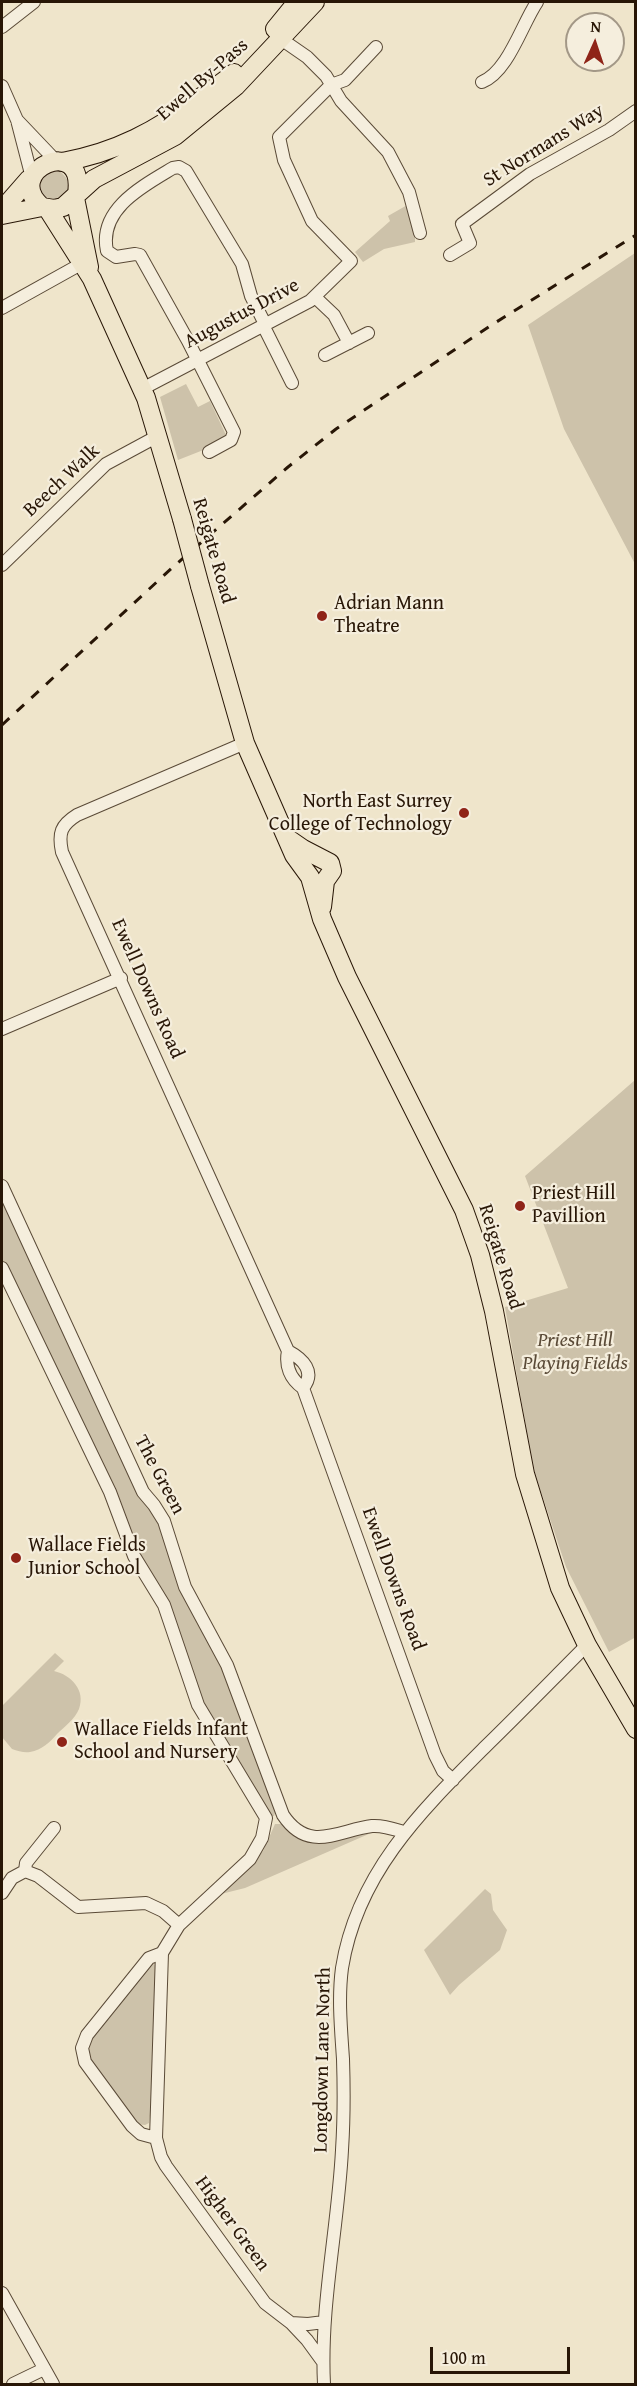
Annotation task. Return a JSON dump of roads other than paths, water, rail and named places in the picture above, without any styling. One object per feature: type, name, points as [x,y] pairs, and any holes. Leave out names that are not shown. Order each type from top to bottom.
[{"type":"highway","name":"Ewell By-Pass","points":[[2,210],[38,165],[48,161],[91,156],[135,140],[177,116],[230,76],[269,36],[297,2]]},
{"type":"highway","name":"Ewell By-Pass","points":[[2,215],[63,207],[107,171],[176,136],[236,86],[315,2]]},
{"type":"highway","points":[[59,161],[72,170],[76,177],[76,196]]},
{"type":"highway","points":[[30,176],[29,191],[44,208]]},
{"type":"highway","name":"Reigate Road","points":[[76,196],[86,272]]},
{"type":"highway","name":"Reigate Road","points":[[44,208],[86,272],[142,389],[182,519],[245,743],[294,855],[314,877]]},
{"type":"highway","name":"Reigate Road","points":[[285,836],[319,857],[311,861],[321,912],[356,997],[464,1210],[480,1255],[494,1311],[525,1474],[560,1588],[587,1645],[636,1729]]},
{"type":"street","points":[[2,27],[34,2]]},
{"type":"street","points":[[482,82],[492,78],[521,35],[537,2]]},
{"type":"street","points":[[281,39],[307,57],[326,76],[341,101],[391,157],[409,192],[420,233]]},
{"type":"street","points":[[331,85],[345,80],[376,47]]},
{"type":"street","name":"Augustus Drive","points":[[142,389],[315,297],[351,261],[312,221],[279,143],[279,137],[331,85]]},
{"type":"street","points":[[2,86],[17,120],[30,176]]},
{"type":"street","name":"St Normans Way","points":[[450,255],[470,243],[462,224],[530,174],[609,130],[636,111]]},
{"type":"street","points":[[17,120],[59,161]]},
{"type":"street","points":[[209,452],[231,440],[234,432],[140,255],[130,254],[116,257],[107,251],[105,245],[107,229],[122,204],[137,190],[173,168],[179,167],[186,171],[242,264],[251,296],[292,383]]},
{"type":"street","points":[[2,308],[86,272]]},
{"type":"street","points":[[315,297],[334,315],[349,343]]},
{"type":"street","points":[[324,355],[368,333]]},
{"type":"street","name":"Beech Walk","points":[[2,565],[106,464],[156,437]]},
{"type":"street","name":"Ewell Downs Road","points":[[245,743],[77,815],[66,822],[60,830],[62,852],[288,1351],[303,1361],[308,1370],[308,1382],[303,1388]]},
{"type":"street","points":[[2,1029],[121,978]]},
{"type":"street","name":"The Green","points":[[2,1186],[143,1492],[164,1521],[185,1587],[227,1665],[280,1809],[286,1819]]},
{"type":"street","points":[[2,1268],[110,1492],[134,1556],[164,1605],[198,1705],[266,1818],[262,1838],[250,1859],[179,1924],[163,1911],[146,1903],[78,1908],[38,1876],[25,1871]]},
{"type":"street","name":"Ewell Downs Road","points":[[288,1351],[290,1373],[294,1382],[303,1388],[435,1755],[443,1771],[453,1780]]},
{"type":"street","name":"Longdown Lane North","points":[[324,2385],[324,2322],[342,2152],[344,2110],[340,2008],[342,1970],[349,1934],[364,1895],[404,1832],[587,1645]]},
{"type":"street","points":[[266,1818],[286,1819],[304,1833],[327,1837],[372,1826],[404,1832]]},
{"type":"street","points":[[2,1893],[12,1878],[25,1871],[27,1863],[54,1828]]},
{"type":"street","name":"Higher Green","points":[[179,1924],[165,1944],[162,1953],[156,2138],[160,2157],[259,2296],[274,2312],[291,2323],[323,2362]]},
{"type":"street","name":"Higher Green","points":[[156,2138],[141,2134],[132,2127],[85,2062],[82,2048],[87,2035],[149,1958],[162,1953]]},
{"type":"street","points":[[2,2293],[53,2385]]},
{"type":"street","points":[[291,2323],[324,2322]]},
{"type":"street","points":[[13,2385],[44,2369]]},
{"type":"railway","points":[[2,725],[173,567],[288,467],[336,429],[490,326],[636,235]]},
{"type":"place","name":"Adrian Mann Theatre","points":[[322,616]]},
{"type":"place","name":"North East Surrey College of Technology","points":[[464,813]]},
{"type":"place","name":"Priest Hill Pavillion","points":[[520,1206]]},
{"type":"place","name":"Wallace Fields Junior School","points":[[16,1558]]},
{"type":"place","name":"Wallace Fields Infant School and Nursery","points":[[62,1742]]},
{"type":"park label","name":"Priest Hill Playing Fields","points":[[575,1352]]}]
